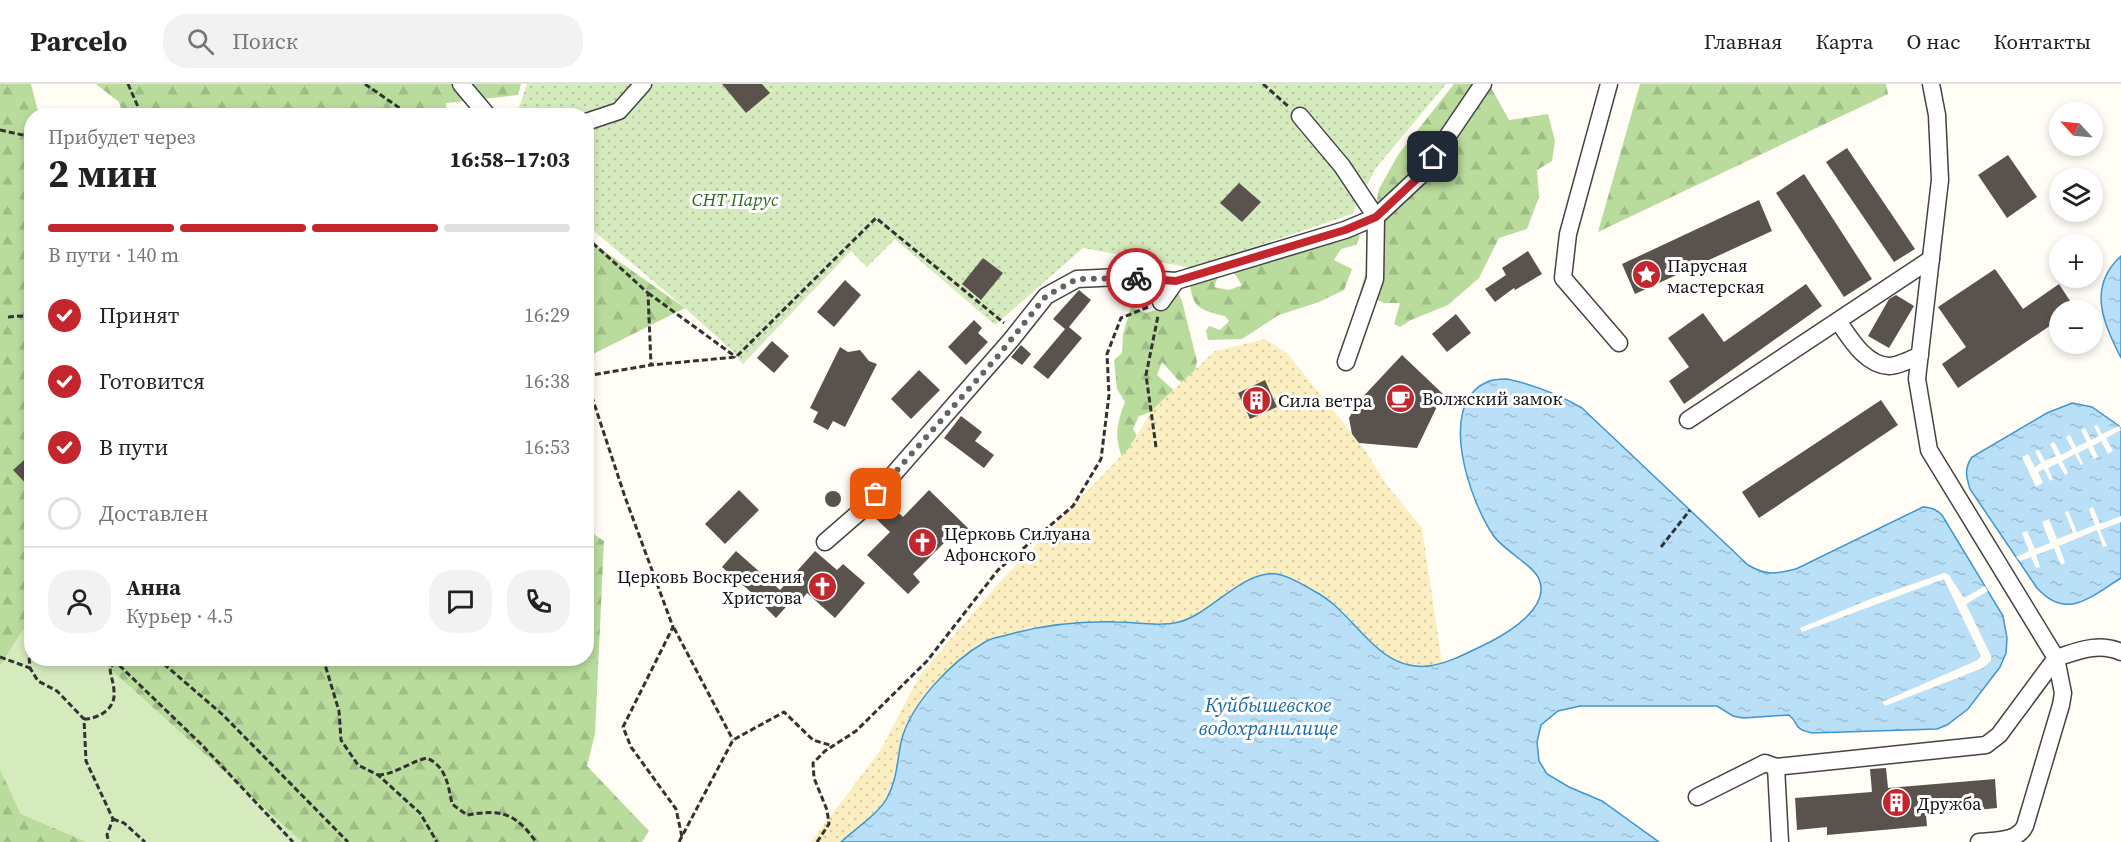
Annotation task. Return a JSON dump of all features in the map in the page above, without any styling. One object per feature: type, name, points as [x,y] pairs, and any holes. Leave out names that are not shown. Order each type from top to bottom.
[{"type":"street","points":[[461,84],[481,108]]},
{"type":"street","points":[[594,119],[619,111],[643,84]]},
{"type":"street","points":[[825,542],[862,509],[1017,333],[1046,296],[1077,279],[1120,277],[1176,281],[1345,230],[1376,217],[1422,174],[1483,84]]},
{"type":"street","points":[[1609,84],[1568,234],[1563,278],[1618,343]]},
{"type":"street","points":[[1931,84],[1937,115],[1940,180],[1917,379],[1929,450],[2056,658],[2063,693],[2022,834],[2015,838],[1979,842]]},
{"type":"street","points":[[1300,116],[1342,166],[1376,217],[1375,279],[1346,362]]},
{"type":"street","points":[[1688,420],[1931,259]]},
{"type":"street","points":[[1161,302],[1176,281]]},
{"type":"street","points":[[1838,321],[1859,350],[1873,360],[1890,366],[1920,355]]},
{"type":"street","points":[[1697,797],[1765,763],[1776,767],[1986,745],[1999,735],[2056,658],[2088,647],[2110,647],[2121,652]]},
{"type":"street","points":[[1776,767],[1780,842]]},
{"type":"path","points":[[128,84],[138,108]]},
{"type":"path","points":[[365,84],[400,108]]},
{"type":"path","points":[[1263,84],[1300,116]]},
{"type":"path","points":[[0,130],[24,135]]},
{"type":"path","points":[[594,376],[651,365],[736,357],[876,218],[1017,333]]},
{"type":"path","points":[[594,244],[648,293],[736,357]]},
{"type":"path","points":[[648,293],[651,365]]},
{"type":"path","points":[[1156,447],[1146,375],[1161,302]]},
{"type":"path","points":[[817,842],[829,824],[827,810],[814,778],[813,763],[825,751],[856,732],[927,661],[998,570],[1073,506],[1101,459],[1109,394],[1107,354],[1121,318],[1161,302]]},
{"type":"path","points":[[8,317],[24,317]]},
{"type":"path","points":[[594,402],[625,497],[673,627],[733,740]]},
{"type":"path","points":[[1661,547],[1690,510]]},
{"type":"path","points":[[673,627],[623,727],[631,747],[676,809],[682,837]]},
{"type":"path","points":[[0,657],[24,666]]},
{"type":"path","points":[[25,666],[30,668],[38,681],[57,691],[84,719],[86,761],[113,819],[124,823],[145,842]]},
{"type":"path","points":[[84,719],[104,715],[115,695],[111,666]]},
{"type":"path","points":[[120,666],[201,744],[293,842]]},
{"type":"path","points":[[166,666],[223,715],[348,842]]},
{"type":"path","points":[[326,666],[339,711],[340,740],[358,765],[378,775],[420,813],[437,842]]},
{"type":"path","points":[[678,842],[733,740],[784,712],[813,740],[833,746]]},
{"type":"path","points":[[378,775],[395,772],[413,761],[427,758],[439,764],[448,784],[452,804],[467,816],[488,812],[507,814],[523,824],[536,842]]},
{"type":"path","points":[[110,842],[107,835],[113,819]]},
{"type":"green space","points":[[0,84],[31,84],[37,108],[24,108],[24,630],[0,666]]},
{"type":"green space","points":[[96,84],[521,84],[518,95],[446,103],[446,108],[121,108],[119,102]]},
{"type":"green space","name":"СНТ Парус","points":[[527,84],[1446,84],[1376,168],[1352,214],[1192,268],[1083,248],[995,325],[895,239],[867,267],[851,251],[743,364],[738,359],[739,357],[685,308],[594,231],[594,108],[519,108]]},
{"type":"green space","points":[[1454,84],[1489,84],[1509,120],[1548,114],[1555,141],[1552,161],[1537,170],[1539,197],[1527,229],[1499,238],[1479,278],[1448,305],[1400,327],[1394,324],[1400,303],[1384,303],[1360,292],[1372,251],[1371,230],[1379,189],[1398,155]]},
{"type":"green space","points":[[1640,84],[1886,84],[1888,94],[1598,232]]},
{"type":"green space","points":[[1348,222],[1360,236],[1356,245],[1341,249],[1334,260],[1352,269],[1344,290],[1319,302],[1279,315],[1242,339],[1208,340],[1206,331],[1209,326],[1220,330],[1229,321],[1225,316],[1209,312],[1198,306],[1192,297],[1190,280],[1218,277],[1214,287],[1229,290],[1242,285],[1232,270]]},
{"type":"green space","points":[[594,244],[685,308],[594,354]]},
{"type":"green space","points":[[1149,270],[1169,274],[1182,301],[1197,361],[1191,389],[1178,380],[1162,362],[1157,375],[1180,396],[1172,405],[1139,416],[1133,429],[1141,443],[1127,471],[1117,437],[1125,402],[1117,389],[1114,360],[1122,353],[1123,334],[1131,307],[1146,313],[1166,307],[1142,286]]},
{"type":"green space","points":[[594,535],[604,541],[595,734],[587,766],[649,831],[642,842],[302,842],[107,666],[594,666]]},
{"type":"green space","points":[[23,630],[24,666],[107,666],[302,842],[87,842],[21,814],[0,769],[0,666]]},
{"type":"green space","points":[[0,769],[21,814],[87,842],[0,842]]},
{"type":"sand","points":[[1265,339],[1287,353],[1365,450],[1386,484],[1422,528],[1442,663],[1417,668],[1394,661],[1373,645],[1343,611],[1298,581],[1193,615],[1180,622],[1166,624],[1063,623],[1026,629],[987,640],[907,726],[894,782],[879,808],[841,842],[811,842],[880,751],[920,675],[1000,582],[1128,449],[1154,408],[1215,351]]},
{"type":"water","points":[[2121,256],[2121,358],[2103,312],[2101,292],[2110,268]]},
{"type":"water","name":"Куйбышевское водохранилище","points":[[1507,379],[1546,390],[1582,408],[1748,565],[1761,571],[1777,573],[1796,569],[1923,507],[1935,510],[1942,515],[2003,616],[2007,638],[2006,653],[2000,667],[1968,709],[1947,725],[1937,729],[1812,733],[1799,728],[1789,715],[1743,718],[1733,716],[1717,706],[1580,706],[1558,711],[1541,725],[1537,742],[1539,761],[1547,774],[1569,787],[1602,801],[1659,842],[841,842],[873,815],[887,798],[895,778],[901,742],[906,728],[923,699],[959,660],[993,639],[1047,626],[1074,623],[1179,622],[1203,611],[1251,579],[1277,574],[1292,579],[1323,596],[1374,645],[1389,657],[1403,664],[1431,666],[1445,662],[1474,650],[1507,632],[1534,609],[1541,589],[1539,579],[1531,568],[1498,541],[1484,520],[1468,478],[1462,455],[1460,433],[1463,412],[1471,395],[1487,382]]},
{"type":"water","points":[[2072,403],[2092,407],[2119,426],[2121,430],[2121,578],[2089,598],[2069,604],[2058,603],[2048,598],[2037,588],[1970,489],[1966,473],[1972,457],[2047,413]]},
{"type":"pier","points":[[2097,425],[2102,434],[2119,426],[2121,430],[2106,438],[2113,451],[2108,454],[2101,441],[2093,446],[2098,457],[2094,459],[2088,448],[2078,453],[2083,464],[2081,465],[2075,454],[2062,461],[2068,473],[2065,475],[2058,463],[2048,468],[2053,479],[2050,481],[2044,469],[2038,472],[2043,483],[2036,487],[2022,457],[2028,454],[2035,467],[2041,463],[2035,451],[2039,450],[2045,461],[2056,456],[2050,444],[2054,442],[2061,455],[2072,449],[2066,437],[2070,435],[2076,447],[2087,442],[2081,430],[2085,428],[2091,440],[2099,436],[2094,426]]},
{"type":"pier","points":[[2093,507],[2100,524],[2121,516],[2121,522],[2100,530],[2107,546],[2103,547],[2097,530],[2059,546],[2065,563],[2061,565],[2054,548],[2036,555],[2040,567],[2036,568],[2031,557],[2020,561],[2016,557],[2029,551],[2022,533],[2027,531],[2035,549],[2050,543],[2042,522],[2049,519],[2057,539],[2073,533],[2065,512],[2068,511],[2077,532],[2095,525],[2089,509]]},
{"type":"pier","points":[[1944,573],[1948,574],[1964,598],[1985,586],[1988,591],[1966,604],[1991,656],[1991,661],[1983,668],[1885,706],[1882,702],[1978,660],[1981,656],[1944,579],[1802,632],[1800,628],[1873,598]]},
{"type":"building","points":[[722,84],[762,84],[770,93],[746,113]]},
{"type":"building","points":[[1847,148],[1915,249],[1894,262],[1826,162]]},
{"type":"building","points":[[2008,155],[2037,197],[2007,218],[1978,175]]},
{"type":"building","points":[[1804,174],[1872,279],[1844,297],[1776,193]]},
{"type":"building","points":[[1239,183],[1261,202],[1242,222],[1220,203]]},
{"type":"building","points":[[1759,200],[1772,231],[1635,294],[1622,264]]},
{"type":"building","points":[[1528,251],[1542,274],[1515,290],[1514,288],[1495,302],[1485,289],[1506,275],[1502,268]]},
{"type":"building","points":[[983,258],[1003,273],[981,300],[962,284]]},
{"type":"building","points":[[1995,269],[2023,309],[2053,288],[2062,288],[2069,300],[2049,300],[2049,326],[1958,388],[1942,364],[1966,347],[1938,307]]},
{"type":"building","points":[[845,280],[861,295],[834,327],[817,312]]},
{"type":"building","points":[[1806,284],[1822,306],[1684,404],[1669,381],[1689,367],[1668,338],[1703,313],[1724,342]]},
{"type":"building","points":[[1079,290],[1091,300],[1069,327],[1082,338],[1048,379],[1033,367],[1065,329],[1053,319]]},
{"type":"building","points":[[1896,295],[1914,306],[1889,348],[1868,336],[1889,299]]},
{"type":"building","points":[[1456,314],[1471,333],[1447,352],[1432,334]]},
{"type":"building","points":[[974,320],[982,328],[978,333],[988,342],[966,365],[948,347]]},
{"type":"building","points":[[772,341],[789,356],[774,373],[757,358]]},
{"type":"building","points":[[1021,345],[1031,354],[1022,365],[1011,357]]},
{"type":"building","points":[[840,347],[848,352],[860,350],[869,361],[877,364],[845,427],[833,421],[828,430],[813,422],[818,412],[810,408]]},
{"type":"building","name":"Волжский замок","points":[[1402,355],[1443,394],[1417,448],[1359,443],[1352,434],[1349,418],[1358,402]]},
{"type":"building","points":[[919,370],[940,390],[911,419],[891,399]]},
{"type":"building","name":"Сила ветра","points":[[1265,380],[1277,407],[1250,419],[1238,393]]},
{"type":"building","points":[[1881,400],[1898,425],[1759,518],[1742,492]]},
{"type":"building","points":[[961,416],[982,432],[975,441],[994,455],[984,468],[944,438]]},
{"type":"building","points":[[24,460],[24,482],[13,470]]},
{"type":"building","points":[[739,490],[759,510],[725,544],[705,524]]},
{"type":"building","name":"Церковь Силуана Афонского","points":[[929,490],[971,531],[957,545],[950,537],[913,574],[920,582],[908,594],[867,555],[890,532],[872,515],[886,500],[903,517]]},
{"type":"building","points":[[830,491],[836,491],[841,499],[839,505],[830,507],[825,502],[825,496]]},
{"type":"building","name":"Церковь Воскресения Христова","points":[[736,551],[780,590],[815,551],[837,570],[843,564],[865,583],[835,618],[807,593],[799,603],[794,598],[776,618],[765,607],[767,606],[722,567]]},
{"type":"building","name":"Дружба","points":[[1886,768],[1888,788],[1995,779],[1997,808],[1926,815],[1927,826],[1827,835],[1827,827],[1797,830],[1795,798],[1872,792],[1870,769]]},
{"type":"way so far","points":[[876,494],[998,356],[1046,296],[1077,279],[1136,278]]},
{"type":"place","name":"Парусная мастерская","points":[[1646,275]]},
{"type":"place","name":"Волжский замок","points":[[1401,398]]},
{"type":"place","name":"Сила ветра","points":[[1257,400]]},
{"type":"place","name":"Церковь Силуана Афонского","points":[[923,543]]},
{"type":"place","name":"Церковь Воскресения Христова","points":[[823,586]]},
{"type":"place","name":"Дружба","points":[[1896,803]]},
{"type":"route","points":[[1136,278],[1176,281],[1345,230],[1376,217],[1422,174],[1433,157]]}]
